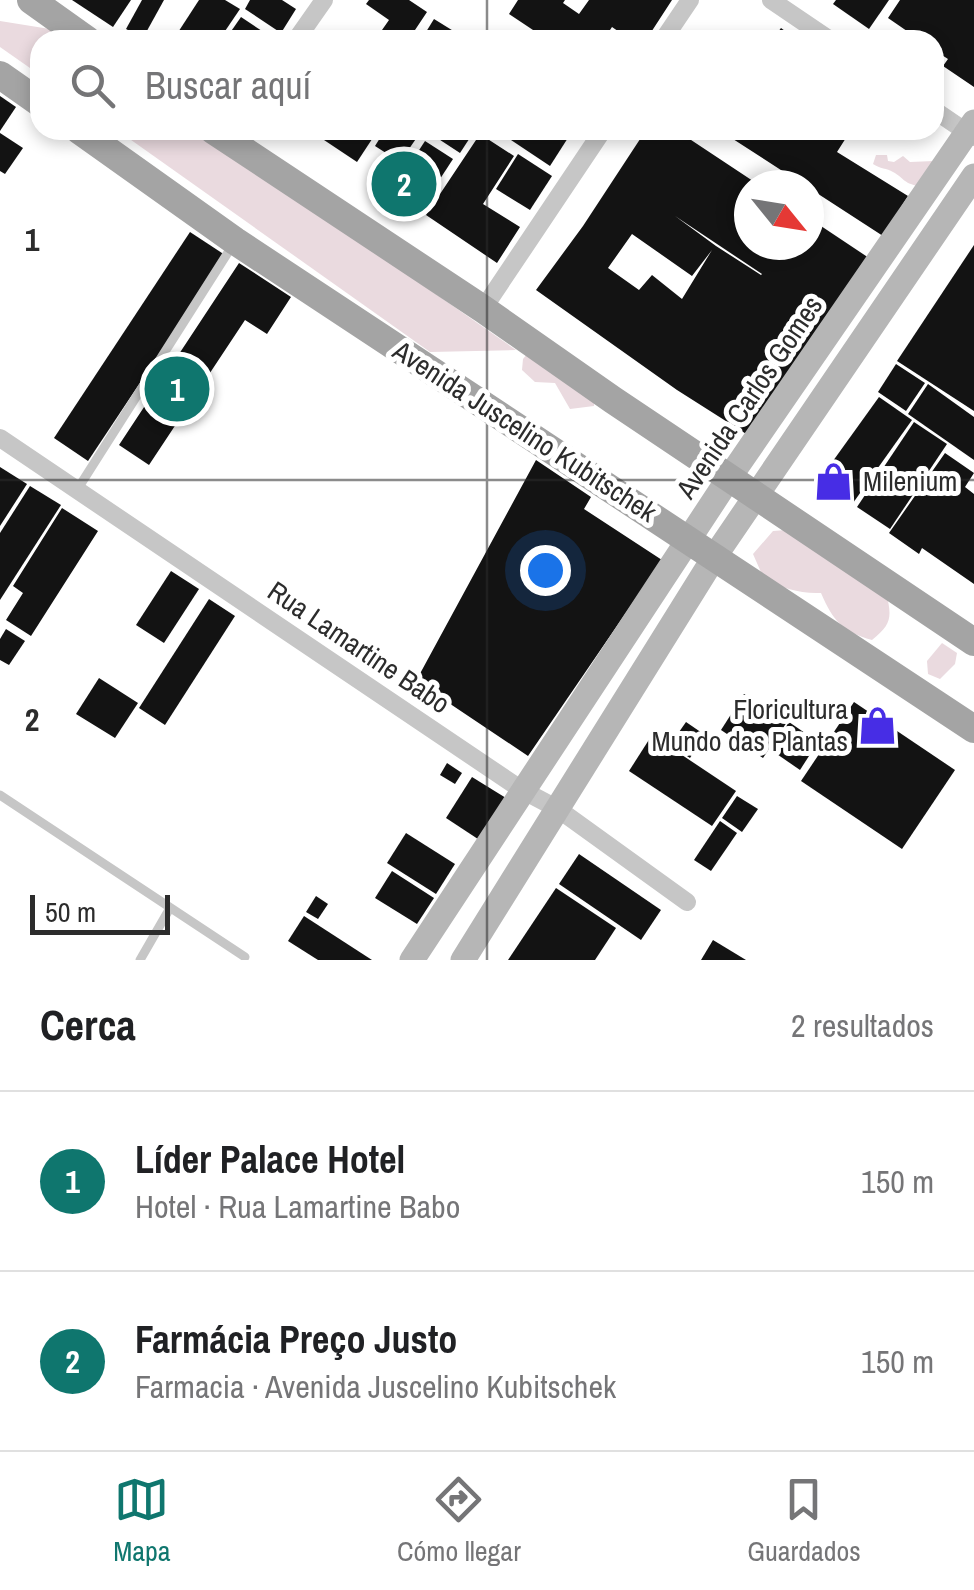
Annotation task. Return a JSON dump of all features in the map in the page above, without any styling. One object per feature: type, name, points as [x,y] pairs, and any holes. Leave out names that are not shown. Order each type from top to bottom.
[{"type":"main road","points":[[30,0],[73,30]]},
{"type":"main road","points":[[0,74],[30,95]]},
{"type":"main road","name":"Avenida Juscelino Kubitschek","points":[[93,140],[236,240],[974,729]]},
{"type":"main road","points":[[235,140],[974,642]]},
{"type":"street","points":[[303,30],[324,0]]},
{"type":"street","points":[[670,30],[690,0]]},
{"type":"street","points":[[771,0],[815,30]]},
{"type":"street","points":[[944,115],[972,130]]},
{"type":"street","name":"Avenida Carlos Gomes","points":[[412,960],[728,478],[972,130]]},
{"type":"street","points":[[484,309],[596,140]]},
{"type":"street","points":[[463,960],[715,556],[974,176]]},
{"type":"street","name":"Rua Lamartine Babo","points":[[0,438],[522,790],[558,809],[688,902]]},
{"type":"lane","points":[[77,490],[236,240]]},
{"type":"lane","points":[[0,795],[245,957]]},
{"type":"lane","points":[[140,960],[170,908]]},
{"type":"shaded area","points":[[0,21],[56,30],[30,30],[30,68],[0,47]]},
{"type":"shaded area","points":[[131,140],[215,140],[516,350],[430,352]]},
{"type":"shaded area","points":[[876,155],[887,155],[888,161],[894,162],[903,156],[910,162],[934,161],[918,186],[873,164]]},
{"type":"shaded area","points":[[532,348],[595,390],[594,406],[570,409],[555,383],[535,382],[522,370],[523,359]]},
{"type":"shaded area","points":[[798,529],[886,592],[889,619],[872,640],[840,624],[821,593],[792,590],[764,579],[753,554],[773,531]]},
{"type":"shaded area","points":[[942,643],[957,653],[955,664],[940,679],[928,674],[927,661]]},
{"type":"building","points":[[72,0],[131,0],[113,27]]},
{"type":"building","points":[[142,0],[164,0],[147,30],[126,29]]},
{"type":"building","points":[[199,0],[225,0],[240,9],[226,30],[180,30]]},
{"type":"building","points":[[250,0],[282,0],[296,9],[283,30],[276,30],[245,9]]},
{"type":"building","points":[[369,0],[409,0],[427,12],[415,30],[382,30],[389,20],[366,4]]},
{"type":"building","points":[[518,0],[565,0],[563,3],[579,14],[589,0],[672,0],[652,30],[533,30],[509,14]]},
{"type":"building","points":[[836,0],[889,0],[869,29],[833,4]]},
{"type":"building","points":[[900,0],[974,0],[974,87],[944,67],[948,59],[944,56],[944,30],[905,30],[888,18]]},
{"type":"building","points":[[241,17],[260,30],[232,30]]},
{"type":"building","points":[[434,19],[452,30],[427,30]]},
{"type":"building","points":[[0,96],[16,107],[0,131]]},
{"type":"building","points":[[0,133],[23,148],[5,174],[0,171]]},
{"type":"building","points":[[324,140],[371,140],[357,162]]},
{"type":"building","points":[[379,140],[415,140],[400,162],[375,146]]},
{"type":"building","points":[[440,140],[468,140],[460,153]]},
{"type":"building","points":[[476,140],[489,140],[514,156],[483,204],[520,227],[497,263],[426,215]]},
{"type":"building","points":[[511,140],[567,140],[550,166]]},
{"type":"building","points":[[639,140],[691,140],[736,170],[734,255],[675,216],[761,275],[741,260],[824,260],[824,228],[869,258],[751,437],[536,290]],"holes":[[[632,234],[692,276],[712,250],[682,299],[652,275],[639,290],[608,268]]]},
{"type":"building","points":[[734,140],[845,140],[837,152],[908,196],[883,236],[824,198],[824,170],[781,170]]},
{"type":"building","points":[[425,141],[453,159],[423,205],[395,187]]},
{"type":"building","points":[[518,154],[552,176],[530,210],[496,189]]},
{"type":"building","points":[[190,232],[225,255],[88,461],[54,438]]},
{"type":"building","points":[[974,245],[974,411],[897,361]]},
{"type":"building","points":[[239,263],[291,297],[267,334],[245,320],[149,465],[119,445]]},
{"type":"building","points":[[896,364],[925,383],[906,411],[878,392]]},
{"type":"building","points":[[928,384],[974,417],[974,460],[908,414]]},
{"type":"building","points":[[879,397],[912,420],[853,503],[820,479]]},
{"type":"building","points":[[914,422],[947,444],[890,529],[857,507]]},
{"type":"building","points":[[945,453],[974,473],[965,487],[974,494],[974,584],[922,548],[919,554],[889,533]]},
{"type":"building","points":[[536,460],[591,497],[584,509],[662,560],[528,756],[416,681]]},
{"type":"building","points":[[0,467],[27,484],[0,526]]},
{"type":"building","points":[[30,486],[61,505],[0,600],[0,533]]},
{"type":"building","points":[[62,508],[98,531],[31,636],[6,620],[23,593],[13,586]]},
{"type":"building","points":[[171,571],[199,589],[164,643],[136,625]]},
{"type":"building","points":[[209,599],[235,616],[165,725],[139,708]]},
{"type":"building","points":[[6,629],[25,641],[9,665],[0,660],[0,639]]},
{"type":"building","points":[[99,678],[138,703],[115,738],[76,714]]},
{"type":"building","points":[[744,694],[787,722],[763,758],[721,730]]},
{"type":"building","points":[[854,702],[955,770],[902,849],[801,781]]},
{"type":"building","points":[[686,722],[705,735],[690,758],[670,745]]},
{"type":"building","points":[[789,722],[818,742],[800,770],[771,750]]},
{"type":"building","points":[[652,735],[736,791],[712,826],[629,771]]},
{"type":"building","points":[[447,763],[462,773],[455,784],[440,775]]},
{"type":"building","points":[[472,777],[511,801],[484,843],[446,818]]},
{"type":"building","points":[[737,796],[758,809],[742,832],[722,818]]},
{"type":"building","points":[[720,821],[737,833],[711,871],[694,860]]},
{"type":"building","points":[[406,833],[455,864],[436,894],[387,863]]},
{"type":"building","points":[[579,854],[661,910],[641,940],[559,884]]},
{"type":"building","points":[[392,871],[434,898],[417,924],[375,898]]},
{"type":"building","points":[[556,888],[616,928],[595,960],[508,960]]},
{"type":"building","points":[[316,896],[328,904],[318,919],[306,912]]},
{"type":"building","points":[[304,916],[372,960],[318,960],[288,941]]},
{"type":"building","points":[[713,940],[746,960],[701,960]]},
{"type":"place","name":"Farmácia Preço Justo","points":[[404,184]]},
{"type":"place","name":"Líder Palace Hotel","points":[[177,389]]},
{"type":"place","name":"Milenium","points":[[833,481]]},
{"type":"place","name":"Floricultura Mundo das Plantas","points":[[878,725]]}]
